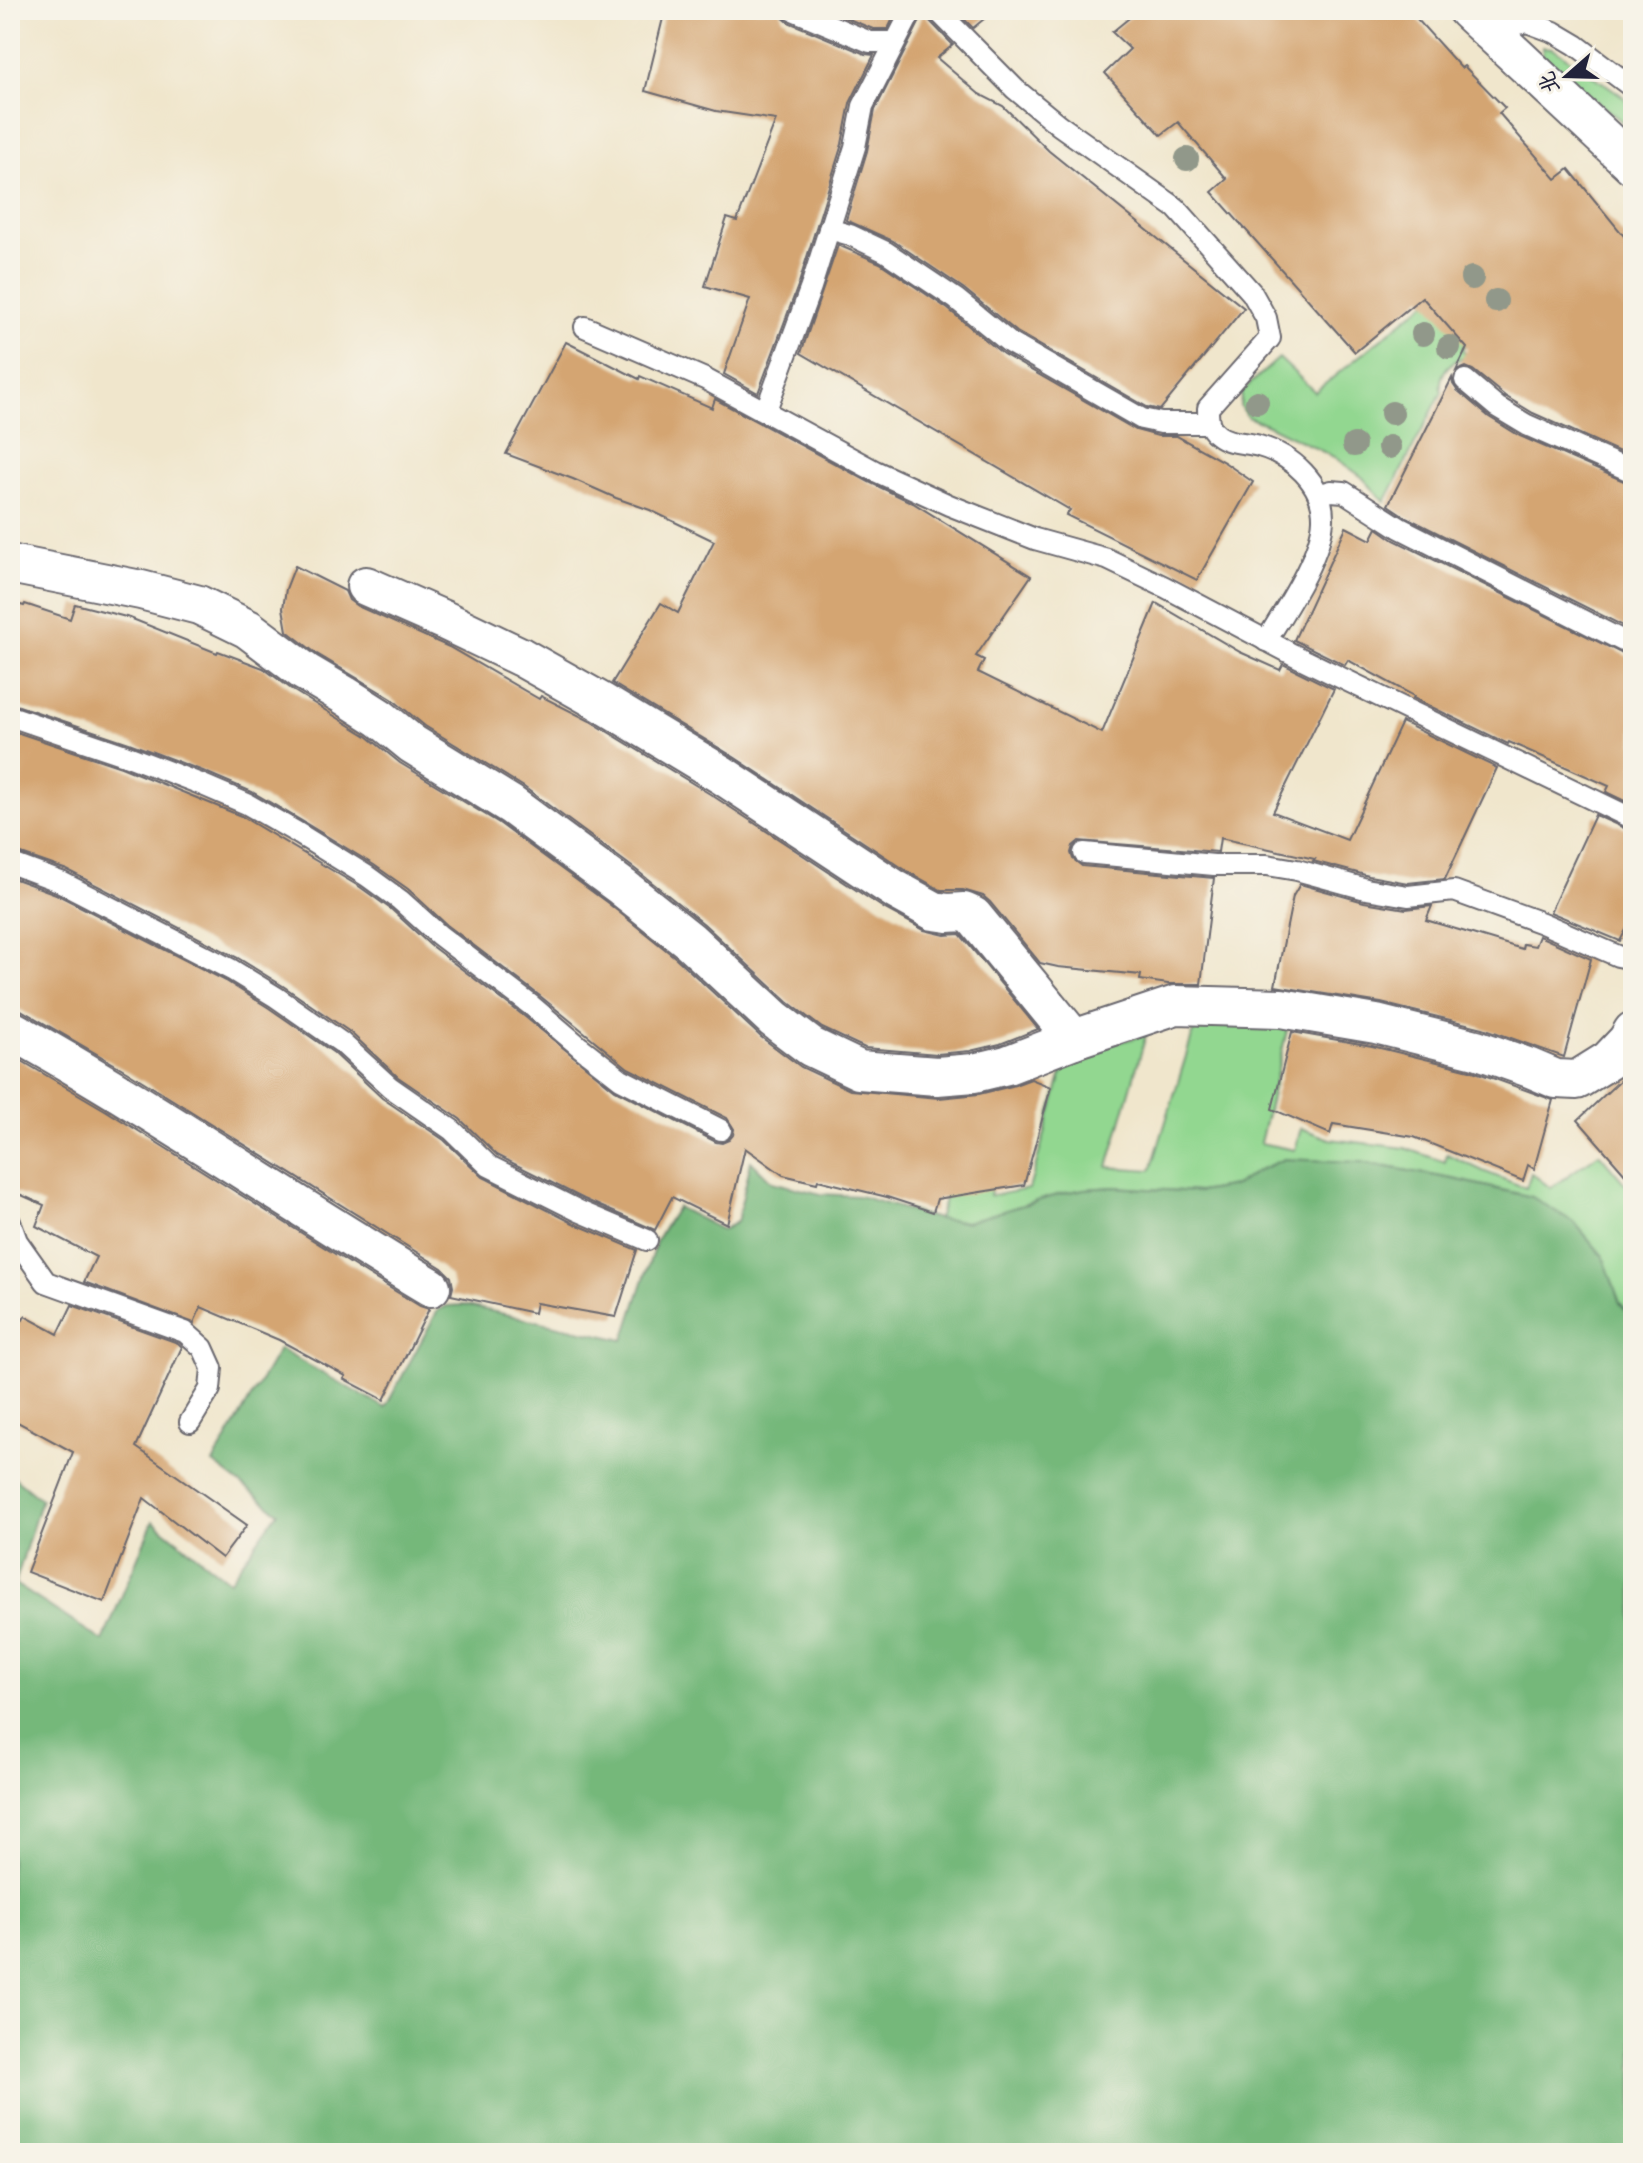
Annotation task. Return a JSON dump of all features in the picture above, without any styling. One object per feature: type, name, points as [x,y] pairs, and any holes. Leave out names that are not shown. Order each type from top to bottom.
[{"type":"street","points":[[1479,22],[1633,165]]},
{"type":"street","points":[[10,564],[199,605],[248,629],[305,672],[380,718],[412,744],[511,805],[690,941],[798,1038],[859,1070],[937,1076],[974,1073],[1007,1065],[1176,1005],[1281,1008],[1339,1017],[1476,1049],[1556,1079],[1577,1080],[1609,1060],[1633,1031]]},
{"type":"street","points":[[366,586],[521,657],[601,702],[722,775],[896,890],[934,911],[964,912],[973,916],[1074,1039]]},
{"type":"street","points":[[10,1029],[239,1166],[431,1287]]},
{"type":"lane","points":[[793,10],[870,42],[895,42]]},
{"type":"lane","points":[[766,410],[811,287],[855,147],[863,106],[912,10]]},
{"type":"lane","points":[[937,10],[1015,89],[1059,125],[1176,208],[1252,293],[1266,318],[1270,338],[1208,408],[1208,423],[1217,435],[1277,453],[1300,468],[1319,495],[1323,520],[1316,551],[1266,641]]},
{"type":"lane","points":[[1479,22],[1505,27],[1527,22],[1554,32],[1633,88]]},
{"type":"lane","points":[[829,229],[886,252],[956,299],[1010,343],[1142,419],[1161,423],[1208,423]]},
{"type":"lane","points":[[585,327],[705,379],[875,471],[949,505],[1035,539],[1107,559],[1266,641],[1633,819]]},
{"type":"lane","points":[[1465,380],[1497,407],[1527,425],[1633,472]]},
{"type":"lane","points":[[1319,495],[1331,491],[1344,492],[1400,528],[1633,646]]},
{"type":"lane","points":[[10,716],[198,783],[247,804],[296,832],[400,900],[439,935],[621,1079],[721,1130]]},
{"type":"lane","points":[[1084,853],[1214,865],[1267,865],[1408,896],[1454,891],[1542,923],[1618,956],[1633,959]]},
{"type":"lane","points":[[10,863],[61,882],[232,970],[342,1043],[390,1087],[459,1136],[489,1166],[579,1211],[647,1240]]},
{"type":"lane","points":[[10,1222],[17,1241],[46,1282],[185,1332],[203,1348],[212,1368],[210,1389],[190,1422]]},
{"type":"green space","points":[[1543,47],[1553,48],[1620,94],[1633,106],[1633,130],[1555,71],[1542,57]]},
{"type":"green space","points":[[1477,261],[1512,302],[1462,348],[1468,358],[1450,364],[1445,371],[1441,379],[1442,392],[1385,502],[1362,477],[1334,457],[1247,417],[1240,406],[1242,391],[1279,358],[1315,392]]},
{"type":"green space","points":[[1290,1018],[1260,1143],[1295,1150],[1301,1128],[1330,1139],[1405,1148],[1445,1162],[1447,1154],[1526,1188],[1531,1173],[1551,1188],[1599,1153],[1633,1193],[1633,1318],[1620,1303],[1603,1256],[1532,1197],[1360,1162],[1259,1170],[1234,1186],[1199,1192],[1114,1187],[1084,1189],[966,1222],[938,1219],[981,1086],[1017,1072],[990,1196],[1029,1189],[1065,1063],[1089,1050],[1146,1035],[1108,1167],[1151,1170],[1197,1020]]},
{"type":"green space","points":[[1284,1159],[1360,1162],[1532,1197],[1575,1223],[1603,1256],[1620,1303],[1633,1318],[1633,2153],[10,2153],[10,1474],[41,1499],[15,1584],[103,1641],[153,1521],[229,1581],[278,1512],[213,1463],[279,1349],[385,1408],[438,1310],[447,1306],[463,1305],[624,1340],[657,1239],[677,1207],[722,1230],[737,1222],[751,1161],[772,1182],[821,1194],[859,1196],[938,1219],[966,1222],[1084,1189],[1114,1187],[1199,1192],[1234,1186]]},
{"type":"building","points":[[665,10],[780,10],[788,22],[874,55],[850,103],[842,144],[799,283],[758,393],[724,374],[750,299],[705,286],[727,218],[737,221],[776,120],[716,111],[645,91]]},
{"type":"building","points":[[827,10],[897,10],[888,29],[873,29]]},
{"type":"building","points":[[955,10],[995,10],[973,28]]},
{"type":"building","points":[[1139,10],[1409,10],[1461,68],[1464,66],[1505,108],[1499,113],[1556,179],[1569,169],[1633,247],[1633,458],[1533,413],[1505,396],[1473,370],[1466,367],[1456,371],[1467,348],[1422,297],[1355,352],[1212,192],[1227,179],[1178,122],[1161,135],[1105,73],[1130,49],[1112,32]]},
{"type":"building","points":[[924,13],[953,45],[937,58],[979,94],[1003,106],[1049,151],[1244,308],[1160,410],[1147,407],[1017,332],[963,288],[893,241],[846,220],[867,151],[875,110]]},
{"type":"building","points":[[838,245],[880,263],[948,309],[1003,354],[1136,430],[1158,436],[1177,436],[1253,482],[1197,580],[1066,515],[1070,510],[801,353]]},
{"type":"building","points":[[566,342],[639,379],[640,376],[712,408],[715,399],[913,503],[1031,576],[976,656],[984,660],[978,672],[1102,733],[1156,603],[1240,652],[1280,670],[1283,664],[1334,689],[1273,812],[1347,840],[1402,722],[1497,768],[1445,879],[1408,883],[1369,876],[1313,861],[1315,859],[1220,838],[1218,852],[1079,841],[1071,853],[1082,866],[1214,878],[1201,984],[1168,984],[1140,980],[1141,975],[1040,963],[983,896],[963,890],[941,890],[907,871],[734,757],[612,683],[661,603],[678,613],[714,541],[650,510],[506,454]]},
{"type":"building","points":[[1452,378],[1457,390],[1489,417],[1520,436],[1633,485],[1633,631],[1406,517],[1388,505]]},
{"type":"building","points":[[1346,527],[1371,540],[1377,528],[1394,540],[1633,659],[1633,805],[1606,792],[1609,786],[1508,744],[1413,698],[1348,660],[1345,665],[1294,640]]},
{"type":"building","points":[[295,566],[345,591],[349,600],[357,606],[449,647],[539,699],[541,696],[590,721],[710,794],[885,909],[924,930],[945,935],[960,934],[1038,1029],[1000,1044],[937,1054],[865,1048],[822,1028],[788,1002],[704,924],[635,869],[524,787],[425,726],[392,699],[317,654],[287,631],[283,608]]},
{"type":"building","points":[[10,602],[70,619],[75,604],[130,618],[263,668],[367,736],[400,763],[499,823],[676,958],[761,1037],[801,1067],[850,1090],[939,1098],[979,1094],[1031,1079],[1051,1087],[1024,1185],[937,1199],[933,1212],[887,1197],[783,1175],[745,1148],[727,1224],[672,1197],[655,1230],[584,1199],[497,1155],[460,1119],[398,1077],[350,1032],[283,986],[238,958],[67,870],[10,850],[10,730],[121,767],[241,816],[360,887],[392,910],[430,945],[615,1090],[716,1142],[729,1140],[734,1129],[727,1118],[628,1068],[447,925],[408,889],[302,821],[252,792],[203,771],[10,703]]},
{"type":"building","points":[[1595,815],[1633,832],[1633,917],[1620,941],[1550,912]]},
{"type":"building","points":[[10,877],[56,894],[226,981],[334,1053],[382,1098],[444,1140],[483,1177],[573,1223],[637,1250],[616,1317],[536,1303],[534,1313],[451,1295],[451,1277],[442,1268],[128,1072],[21,1010],[10,1007]]},
{"type":"building","points":[[1300,884],[1364,902],[1406,909],[1432,906],[1426,920],[1522,949],[1523,944],[1535,946],[1539,936],[1591,959],[1564,1057],[1483,1028],[1381,1003],[1275,986],[1293,896]]},
{"type":"building","points":[[1292,1032],[1372,1046],[1470,1070],[1553,1100],[1534,1169],[1528,1165],[1523,1181],[1414,1137],[1333,1124],[1330,1134],[1272,1109]]},
{"type":"building","points":[[10,1054],[429,1309],[384,1400],[279,1340],[201,1307],[194,1323],[84,1282],[96,1257],[36,1226],[44,1205],[10,1190]]},
{"type":"building","points":[[1633,1068],[1633,1183],[1578,1120]]},
{"type":"building","points":[[72,1305],[182,1347],[136,1447],[247,1525],[222,1558],[144,1498],[104,1602],[27,1572],[73,1452],[10,1418],[10,1313],[23,1320],[25,1316],[58,1334]]}]
